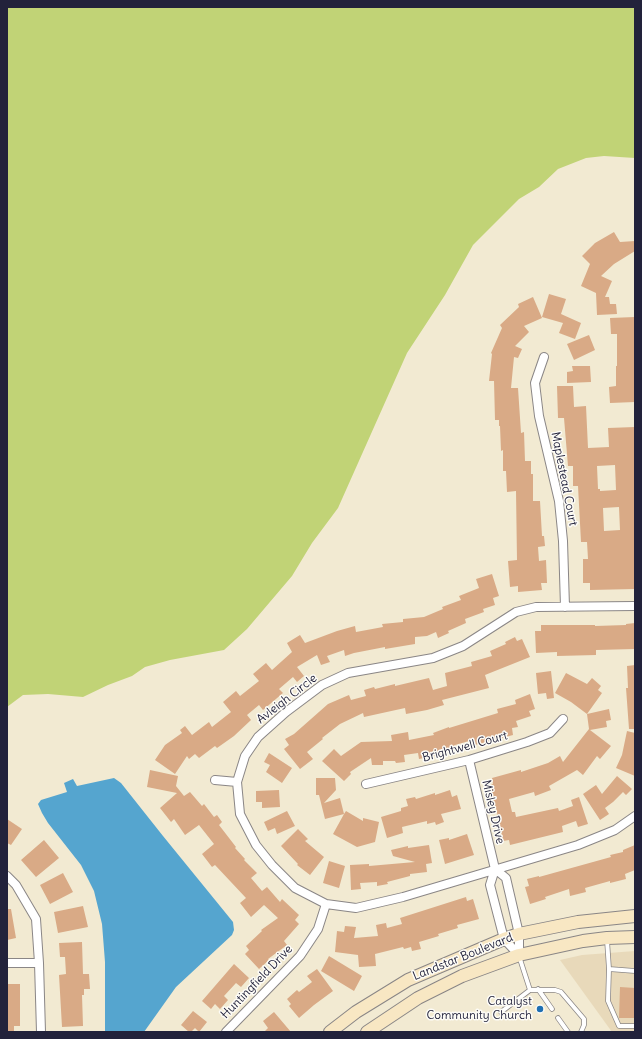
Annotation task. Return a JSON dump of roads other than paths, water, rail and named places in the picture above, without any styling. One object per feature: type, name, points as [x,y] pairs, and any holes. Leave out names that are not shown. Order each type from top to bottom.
[{"type":"main road","name":"Landstar Boulevard","points":[[330,1032],[356,1012],[408,980],[504,939],[520,934],[578,922],[635,916]]},
{"type":"main road","name":"Landstar Boulevard","points":[[367,1032],[418,998],[462,976],[519,955],[582,941],[635,937]]},
{"type":"street","name":"Maplestead Court","points":[[544,357],[535,383],[539,416],[559,501],[563,541],[565,607]]},
{"type":"street","name":"Avleigh Circle","points":[[635,606],[536,607],[516,612],[463,646],[433,658],[348,673],[322,685],[286,712],[258,737],[245,756],[237,782],[240,814],[256,845],[272,865],[295,888],[326,904],[356,908],[403,897],[578,845],[615,830],[635,816]]},
{"type":"street","name":"Brightwell Court","points":[[366,784],[469,760],[527,742],[550,733],[563,719]]},
{"type":"street","name":"Misley Drive","points":[[469,760],[495,869],[490,885],[504,939],[519,955]]},
{"type":"street","points":[[215,780],[237,782]]},
{"type":"street","name":"Misley Drive","points":[[495,869],[506,878],[520,934],[519,955]]},
{"type":"street","points":[[7,876],[16,885],[36,919],[41,1032]]},
{"type":"street","name":"Huntingfield Drive","points":[[226,1032],[300,956],[318,929],[326,904]]},
{"type":"street","points":[[7,963],[39,962]]},
{"type":"lane","points":[[607,938],[609,969],[608,1001],[619,1026],[635,1026]]},
{"type":"lane","points":[[519,955],[530,990]]},
{"type":"lane","points":[[609,969],[635,971]]},
{"type":"lane","points":[[538,989],[552,1009]]},
{"type":"lane","points":[[501,1012],[530,990],[555,990],[561,992],[584,1019],[584,1025],[581,1032]]},
{"type":"lane","points":[[558,1018],[568,1032]]},
{"type":"water","points":[[114,778],[121,783],[233,922],[234,930],[232,935],[176,987],[144,1032],[105,1032],[105,962],[102,924],[94,891],[81,865],[48,823],[38,804],[41,800],[67,792],[64,783],[73,779],[77,786]]},
{"type":"place","name":"Catalyst Community Church","points":[[540,1009]]}]
